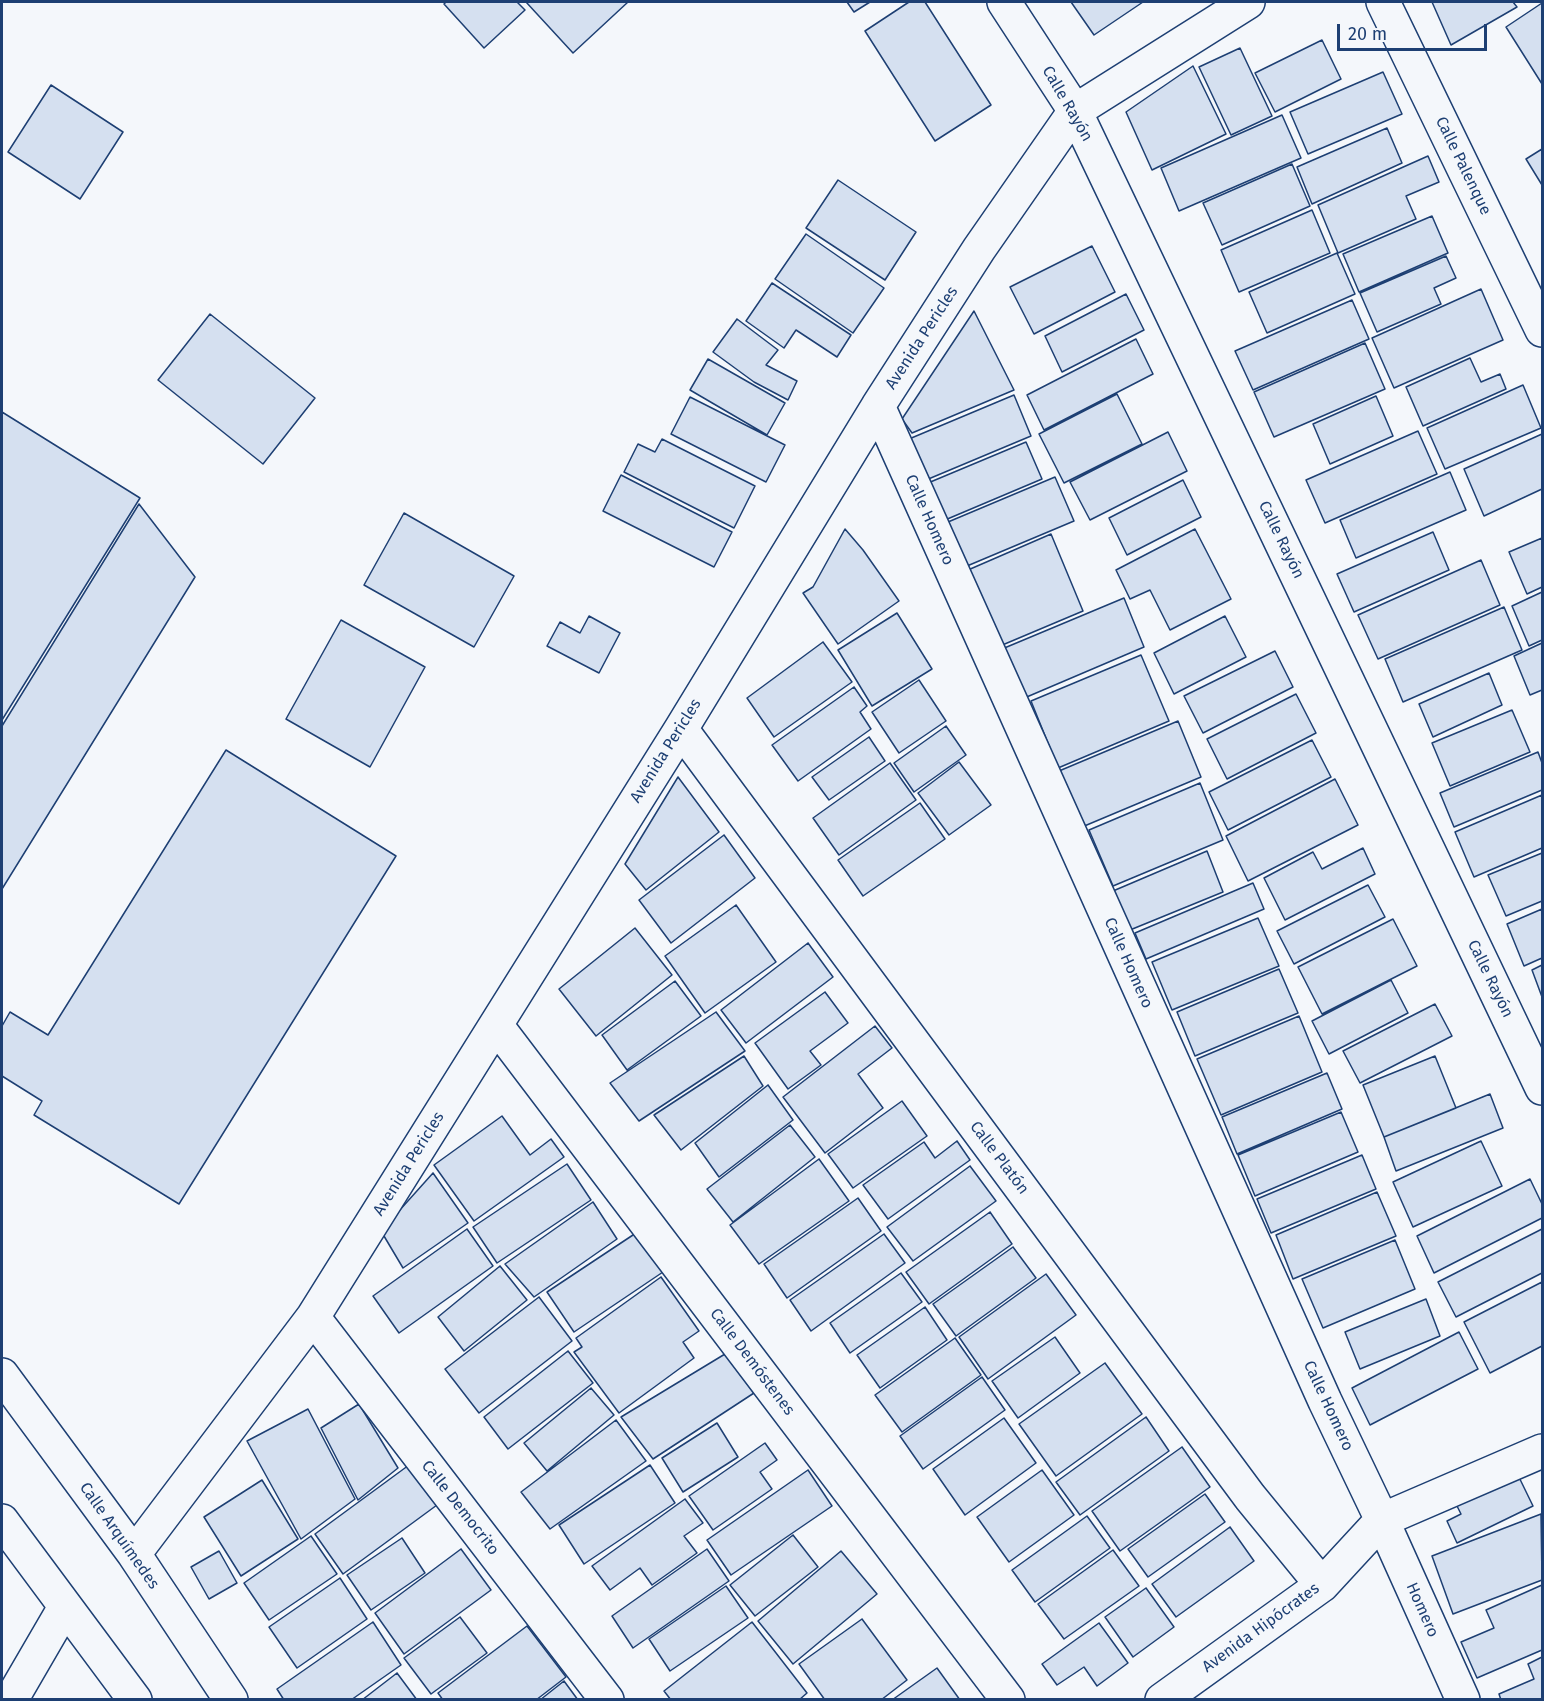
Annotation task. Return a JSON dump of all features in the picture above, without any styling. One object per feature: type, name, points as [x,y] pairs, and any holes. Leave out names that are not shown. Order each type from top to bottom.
[{"type":"street","name":"Calle Rayón","points":[[1004,2],[1075,111],[1542,1088]]},
{"type":"street","name":"Avenida Pericles","points":[[134,1554],[313,1317],[681,729],[878,406],[979,249],[1075,111],[1248,2]]},
{"type":"street","name":"Calle Palenque","points":[[1383,2],[1542,330]]},
{"type":"street","name":"Calle Homero","points":[[878,406],[1325,1401],[1382,1520]]},
{"type":"street","name":"Calle Platón","points":[[681,729],[1250,1497],[1322,1585]]},
{"type":"street","name":"Calle Demóstenes","points":[[496,1025],[1008,1700]]},
{"type":"street","name":"Calle Democrito","points":[[313,1317],[607,1700]]},
{"type":"street","name":"Calle Arquímedes","points":[[2,1375],[134,1554],[231,1700]]},
{"type":"street","name":"Avenida Hipócrates","points":[[1162,1700],[1322,1585],[1382,1520],[1542,1451]]},
{"type":"street","name":"Homero","points":[[1382,1520],[1463,1700]]},
{"type":"street","points":[[2,1521],[135,1700]]},
{"type":"street","points":[[11,1700],[65,1607]]},
{"type":"building","points":[[446,2],[517,2],[525,10],[484,48],[444,4]]},
{"type":"building","points":[[526,2],[628,2],[573,53]]},
{"type":"building","points":[[847,2],[870,2],[854,12]]},
{"type":"building","points":[[909,2],[925,2],[991,105],[935,141],[865,31]]},
{"type":"building","points":[[1071,2],[1143,2],[1094,35]]},
{"type":"building","points":[[1432,2],[1513,2],[1517,7],[1451,45]]},
{"type":"building","points":[[1542,3],[1542,84],[1506,27]]},
{"type":"building","points":[[1322,40],[1341,79],[1275,112],[1255,73]]},
{"type":"building","points":[[1240,48],[1272,116],[1231,135],[1199,67]]},
{"type":"building","points":[[1193,66],[1226,134],[1152,170],[1126,112]]},
{"type":"building","points":[[1383,72],[1402,114],[1308,154],[1290,112]]},
{"type":"building","points":[[51,85],[123,132],[80,199],[8,152]]},
{"type":"building","points":[[1282,115],[1301,158],[1179,211],[1161,168]]},
{"type":"building","points":[[1387,128],[1402,163],[1312,204],[1297,167]]},
{"type":"building","points":[[1542,149],[1542,185],[1526,159]]},
{"type":"building","points":[[1428,156],[1439,182],[1406,196],[1416,219],[1338,253],[1318,205]]},
{"type":"building","points":[[1292,164],[1310,206],[1222,245],[1203,203]]},
{"type":"building","points":[[838,180],[916,232],[885,280],[806,228]]},
{"type":"building","points":[[1312,210],[1330,253],[1239,292],[1221,250]]},
{"type":"building","points":[[1432,216],[1448,253],[1359,292],[1343,254]]},
{"type":"building","points":[[806,234],[884,288],[853,333],[775,279]]},
{"type":"building","points":[[1092,246],[1115,292],[1034,334],[1010,287]]},
{"type":"building","points":[[1337,253],[1355,294],[1267,333],[1249,292]]},
{"type":"building","points":[[1446,256],[1456,278],[1434,288],[1441,304],[1377,332],[1360,293]]},
{"type":"building","points":[[772,283],[851,335],[837,357],[796,330],[784,348],[746,321]]},
{"type":"building","points":[[1481,289],[1503,340],[1394,388],[1372,338]]},
{"type":"building","points":[[1126,294],[1144,330],[1062,372],[1045,336]]},
{"type":"building","points":[[1352,300],[1369,339],[1253,390],[1235,351]]},
{"type":"building","points":[[974,311],[1014,390],[912,433],[902,419]]},
{"type":"building","points":[[210,314],[315,398],[263,464],[158,380]]},
{"type":"building","points":[[737,319],[778,350],[766,365],[797,381],[788,400],[754,382],[713,352]]},
{"type":"building","points":[[1136,339],[1153,374],[1044,430],[1027,395]]},
{"type":"building","points":[[1365,343],[1385,389],[1274,437],[1254,392]]},
{"type":"building","points":[[1470,358],[1481,382],[1500,374],[1506,389],[1423,426],[1406,387]]},
{"type":"building","points":[[708,359],[785,403],[767,435],[690,390]]},
{"type":"building","points":[[1523,385],[1541,428],[1445,469],[1427,428]]},
{"type":"building","points":[[1117,394],[1142,444],[1064,483],[1039,434]]},
{"type":"building","points":[[1014,395],[1031,436],[926,480],[909,439]]},
{"type":"building","points":[[1376,396],[1393,436],[1330,464],[1313,424]]},
{"type":"building","points":[[690,397],[785,445],[766,482],[671,434]]},
{"type":"building","points":[[2,412],[140,498],[2,720]]},
{"type":"building","points":[[1418,431],[1437,474],[1325,523],[1306,480]]},
{"type":"building","points":[[1168,432],[1187,471],[1090,520],[1070,482]]},
{"type":"building","points":[[1542,434],[1542,489],[1484,516],[1464,469]]},
{"type":"building","points":[[662,439],[755,486],[734,528],[624,472],[638,444],[655,452]]},
{"type":"building","points":[[1026,442],[1042,479],[945,520],[928,483]]},
{"type":"building","points":[[1450,472],[1466,510],[1356,558],[1340,520]]},
{"type":"building","points":[[621,475],[732,532],[714,567],[603,511]]},
{"type":"building","points":[[1055,477],[1074,521],[967,566],[948,522]]},
{"type":"building","points":[[1183,480],[1201,517],[1127,555],[1109,518]]},
{"type":"building","points":[[139,504],[195,577],[2,889],[2,726]]},
{"type":"building","points":[[404,513],[514,576],[474,647],[364,585]]},
{"type":"building","points":[[845,529],[863,550],[899,601],[838,644],[803,593],[813,587]]},
{"type":"building","points":[[1195,529],[1231,599],[1170,630],[1150,590],[1130,599],[1116,570]]},
{"type":"building","points":[[1433,532],[1449,570],[1354,612],[1337,574]]},
{"type":"building","points":[[1051,534],[1083,611],[1000,646],[968,570]]},
{"type":"building","points":[[1542,538],[1542,587],[1527,594],[1509,552]]},
{"type":"building","points":[[1481,560],[1500,605],[1378,659],[1358,615]]},
{"type":"building","points":[[1542,592],[1542,640],[1529,646],[1512,606]]},
{"type":"building","points":[[1124,598],[1144,647],[1022,699],[1002,649]]},
{"type":"building","points":[[1504,607],[1522,650],[1403,702],[1385,659]]},
{"type":"building","points":[[897,613],[932,669],[872,706],[838,650]]},
{"type":"building","points":[[589,616],[620,633],[599,673],[547,646],[560,622],[580,633]]},
{"type":"building","points":[[1225,616],[1246,657],[1174,694],[1154,653]]},
{"type":"building","points":[[341,620],[425,667],[370,767],[286,719]]},
{"type":"building","points":[[823,642],[852,682],[774,737],[747,698]]},
{"type":"building","points":[[1542,643],[1542,690],[1530,695],[1514,656]]},
{"type":"building","points":[[1275,651],[1293,687],[1203,733],[1184,696]]},
{"type":"building","points":[[1141,655],[1169,721],[1058,768],[1031,701]]},
{"type":"building","points":[[1489,673],[1502,705],[1433,737],[1419,704]]},
{"type":"building","points":[[919,680],[946,721],[899,753],[872,712]]},
{"type":"building","points":[[854,687],[867,706],[860,712],[871,729],[798,781],[772,745]]},
{"type":"building","points":[[1296,694],[1316,733],[1227,779],[1207,739]]},
{"type":"building","points":[[1512,710],[1530,752],[1450,786],[1432,743]]},
{"type":"building","points":[[1178,721],[1201,777],[1082,827],[1059,771]]},
{"type":"building","points":[[946,726],[966,755],[914,792],[894,763]]},
{"type":"building","points":[[869,737],[885,761],[829,800],[812,777]]},
{"type":"building","points":[[1312,740],[1331,777],[1228,830],[1209,792]]},
{"type":"building","points":[[226,750],[396,856],[179,1204],[34,1115],[42,1101],[2,1076],[2,1026],[10,1012],[48,1035]]},
{"type":"building","points":[[1538,752],[1542,763],[1542,790],[1454,827],[1440,793]]},
{"type":"building","points":[[959,762],[991,805],[949,835],[918,793]]},
{"type":"building","points":[[890,763],[916,800],[839,855],[813,818]]},
{"type":"building","points":[[678,777],[719,832],[646,890],[625,864]]},
{"type":"building","points":[[1335,779],[1358,825],[1248,881],[1226,836]]},
{"type":"building","points":[[1200,783],[1223,840],[1113,886],[1089,830]]},
{"type":"building","points":[[1542,795],[1542,848],[1474,877],[1455,832]]},
{"type":"building","points":[[920,803],[945,839],[863,896],[838,860]]},
{"type":"building","points":[[724,835],[755,878],[671,943],[639,900]]},
{"type":"building","points":[[1363,848],[1375,874],[1285,920],[1264,878],[1313,852],[1322,869]]},
{"type":"building","points":[[1207,851],[1223,892],[1130,930],[1113,891]]},
{"type":"building","points":[[1542,853],[1542,901],[1506,916],[1488,875]]},
{"type":"building","points":[[1253,883],[1264,909],[1146,959],[1135,933]]},
{"type":"building","points":[[1368,885],[1385,917],[1294,964],[1277,931]]},
{"type":"building","points":[[736,905],[776,962],[705,1013],[665,956]]},
{"type":"building","points":[[1542,909],[1542,958],[1524,966],[1507,924]]},
{"type":"building","points":[[1258,918],[1279,966],[1172,1010],[1152,962]]},
{"type":"building","points":[[1393,919],[1417,966],[1322,1014],[1298,967]]},
{"type":"building","points":[[635,928],[672,975],[596,1036],[559,989]]},
{"type":"building","points":[[808,943],[833,977],[746,1043],[721,1010]]},
{"type":"building","points":[[1542,965],[1542,997],[1532,970]]},
{"type":"building","points":[[1279,969],[1298,1013],[1195,1056],[1177,1012]]},
{"type":"building","points":[[1391,980],[1408,1013],[1329,1054],[1312,1021]]},
{"type":"building","points":[[675,981],[701,1016],[627,1070],[602,1035]]},
{"type":"building","points":[[825,992],[848,1023],[810,1051],[821,1065],[788,1089],[755,1043]]},
{"type":"building","points":[[1435,1004],[1452,1036],[1360,1083],[1343,1051]]},
{"type":"building","points":[[716,1012],[745,1051],[639,1121],[610,1083]]},
{"type":"building","points":[[1299,1016],[1322,1072],[1221,1115],[1197,1059]]},
{"type":"building","points":[[875,1026],[892,1048],[858,1074],[883,1108],[825,1153],[783,1097]]},
{"type":"building","points":[[744,1056],[763,1086],[681,1150],[654,1115]]},
{"type":"building","points":[[1435,1056],[1456,1108],[1384,1137],[1363,1085]]},
{"type":"building","points":[[1327,1073],[1342,1109],[1237,1154],[1222,1117]]},
{"type":"building","points":[[768,1085],[793,1120],[719,1177],[695,1143]]},
{"type":"building","points":[[1490,1094],[1503,1128],[1396,1171],[1384,1137]]},
{"type":"building","points":[[902,1101],[927,1136],[853,1188],[828,1154]]},
{"type":"building","points":[[1341,1112],[1358,1152],[1255,1196],[1238,1155]]},
{"type":"building","points":[[502,1116],[530,1155],[551,1139],[564,1157],[474,1221],[434,1165]]},
{"type":"building","points":[[790,1125],[815,1157],[733,1222],[707,1189]]},
{"type":"building","points":[[957,1141],[970,1160],[888,1219],[863,1185],[924,1142],[935,1158]]},
{"type":"building","points":[[1481,1141],[1502,1186],[1413,1227],[1393,1182]]},
{"type":"building","points":[[1362,1155],[1376,1189],[1271,1233],[1257,1199]]},
{"type":"building","points":[[819,1159],[849,1201],[759,1264],[730,1225]]},
{"type":"building","points":[[567,1164],[591,1200],[497,1263],[473,1227]]},
{"type":"building","points":[[970,1166],[996,1201],[913,1261],[887,1227]]},
{"type":"building","points":[[433,1173],[468,1223],[403,1268],[381,1231]]},
{"type":"building","points":[[1530,1179],[1542,1204],[1542,1218],[1434,1273],[1417,1236]]},
{"type":"building","points":[[1377,1192],[1396,1236],[1293,1279],[1276,1235]]},
{"type":"building","points":[[858,1198],[881,1231],[787,1298],[764,1264]]},
{"type":"building","points":[[593,1202],[617,1239],[534,1297],[505,1264]]},
{"type":"building","points":[[990,1212],[1012,1244],[929,1304],[906,1272]]},
{"type":"building","points":[[467,1229],[493,1266],[399,1333],[373,1296]]},
{"type":"building","points":[[1542,1229],[1542,1273],[1456,1317],[1438,1282]]},
{"type":"building","points":[[636,1233],[663,1272],[574,1332],[547,1292]]},
{"type":"building","points":[[884,1234],[905,1263],[811,1331],[790,1300]]},
{"type":"building","points":[[1395,1240],[1415,1289],[1323,1328],[1302,1279]]},
{"type":"building","points":[[1013,1247],[1036,1278],[956,1336],[933,1304]]},
{"type":"building","points":[[500,1266],[527,1300],[464,1351],[438,1317]]},
{"type":"building","points":[[901,1273],[922,1302],[850,1353],[830,1323]]},
{"type":"building","points":[[1046,1274],[1076,1315],[988,1379],[959,1337]]},
{"type":"building","points":[[661,1277],[699,1331],[683,1342],[694,1358],[619,1413],[574,1352],[582,1347],[576,1338]]},
{"type":"building","points":[[1542,1282],[1542,1346],[1490,1373],[1464,1322]]},
{"type":"building","points":[[539,1297],[572,1341],[479,1413],[445,1369]]},
{"type":"building","points":[[1426,1299],[1440,1336],[1360,1369],[1345,1332]]},
{"type":"building","points":[[925,1307],[947,1340],[880,1388],[857,1355]]},
{"type":"building","points":[[1459,1332],[1478,1369],[1370,1425],[1352,1388]]},
{"type":"building","points":[[1055,1337],[1080,1373],[1018,1418],[992,1381]]},
{"type":"building","points":[[955,1338],[981,1375],[902,1432],[875,1395]]},
{"type":"building","points":[[568,1351],[593,1383],[508,1449],[484,1417]]},
{"type":"building","points":[[725,1354],[754,1393],[653,1459],[621,1417]]},
{"type":"building","points":[[1105,1363],[1142,1414],[1056,1476],[1019,1424]]},
{"type":"building","points":[[982,1377],[1005,1410],[923,1469],[900,1436]]},
{"type":"building","points":[[591,1388],[614,1415],[547,1471],[524,1443]]},
{"type":"building","points":[[359,1404],[398,1468],[358,1500],[321,1428]]},
{"type":"building","points":[[308,1409],[355,1499],[301,1539],[247,1441]]},
{"type":"building","points":[[1146,1417],[1169,1451],[1080,1515],[1056,1482]]},
{"type":"building","points":[[1004,1418],[1036,1463],[965,1515],[933,1469]]},
{"type":"building","points":[[616,1420],[646,1461],[550,1529],[521,1492]]},
{"type":"building","points":[[717,1423],[738,1457],[683,1492],[662,1458]]},
{"type":"building","points":[[765,1443],[777,1460],[760,1472],[772,1489],[713,1530],[689,1496]]},
{"type":"building","points":[[1182,1447],[1210,1487],[1120,1551],[1092,1511]]},
{"type":"building","points":[[409,1465],[437,1505],[343,1574],[315,1534]]},
{"type":"building","points":[[650,1465],[675,1503],[584,1564],[559,1525]]},
{"type":"building","points":[[1515,1469],[1533,1506],[1457,1543],[1447,1521],[1461,1514],[1454,1500]]},
{"type":"building","points":[[808,1470],[832,1506],[731,1575],[707,1540]]},
{"type":"building","points":[[1042,1470],[1074,1515],[1009,1562],[977,1517]]},
{"type":"building","points":[[262,1480],[298,1539],[241,1576],[204,1517]]},
{"type":"building","points":[[1205,1494],[1225,1522],[1148,1577],[1128,1549]]},
{"type":"building","points":[[685,1499],[703,1523],[684,1536],[697,1553],[652,1585],[640,1568],[610,1590],[592,1566]]},
{"type":"building","points":[[1541,1514],[1542,1580],[1453,1614],[1432,1556]]},
{"type":"building","points":[[1087,1516],[1110,1548],[1035,1602],[1012,1570]]},
{"type":"building","points":[[1230,1527],[1254,1561],[1176,1617],[1152,1584]]},
{"type":"building","points":[[793,1535],[818,1567],[755,1616],[730,1585]]},
{"type":"building","points":[[311,1536],[337,1574],[269,1620],[244,1583]]},
{"type":"building","points":[[402,1538],[425,1573],[371,1610],[347,1575]]},
{"type":"building","points":[[461,1549],[491,1590],[404,1654],[375,1613]]},
{"type":"building","points":[[707,1549],[729,1581],[633,1648],[612,1616]]},
{"type":"building","points":[[1113,1550],[1139,1586],[1064,1639],[1038,1604]]},
{"type":"building","points":[[219,1551],[237,1583],[209,1599],[191,1567]]},
{"type":"building","points":[[841,1551],[877,1594],[793,1664],[758,1621]]},
{"type":"building","points":[[340,1578],[367,1619],[297,1668],[269,1627]]},
{"type":"building","points":[[1542,1585],[1542,1650],[1477,1678],[1461,1642],[1494,1628],[1486,1610]]},
{"type":"building","points":[[726,1586],[748,1618],[670,1671],[649,1639]]},
{"type":"building","points":[[1146,1588],[1174,1627],[1133,1657],[1105,1617]]},
{"type":"building","points":[[460,1617],[487,1653],[431,1694],[404,1658]]},
{"type":"building","points":[[862,1619],[907,1680],[881,1700],[825,1700],[799,1664]]},
{"type":"building","points":[[373,1622],[401,1665],[351,1700],[284,1700],[277,1689]]},
{"type":"building","points":[[752,1622],[807,1693],[799,1700],[671,1700],[664,1691]]},
{"type":"building","points":[[1099,1623],[1128,1663],[1097,1686],[1084,1667],[1057,1685],[1042,1664]]},
{"type":"building","points":[[527,1626],[566,1677],[536,1700],[443,1700],[438,1693]]},
{"type":"building","points":[[1542,1657],[1542,1700],[1501,1700],[1499,1694],[1534,1679],[1528,1664]]},
{"type":"building","points":[[937,1668],[960,1700],[892,1700]]},
{"type":"building","points":[[397,1673],[417,1700],[362,1700]]},
{"type":"building","points":[[564,1681],[578,1700],[540,1700]]}]
